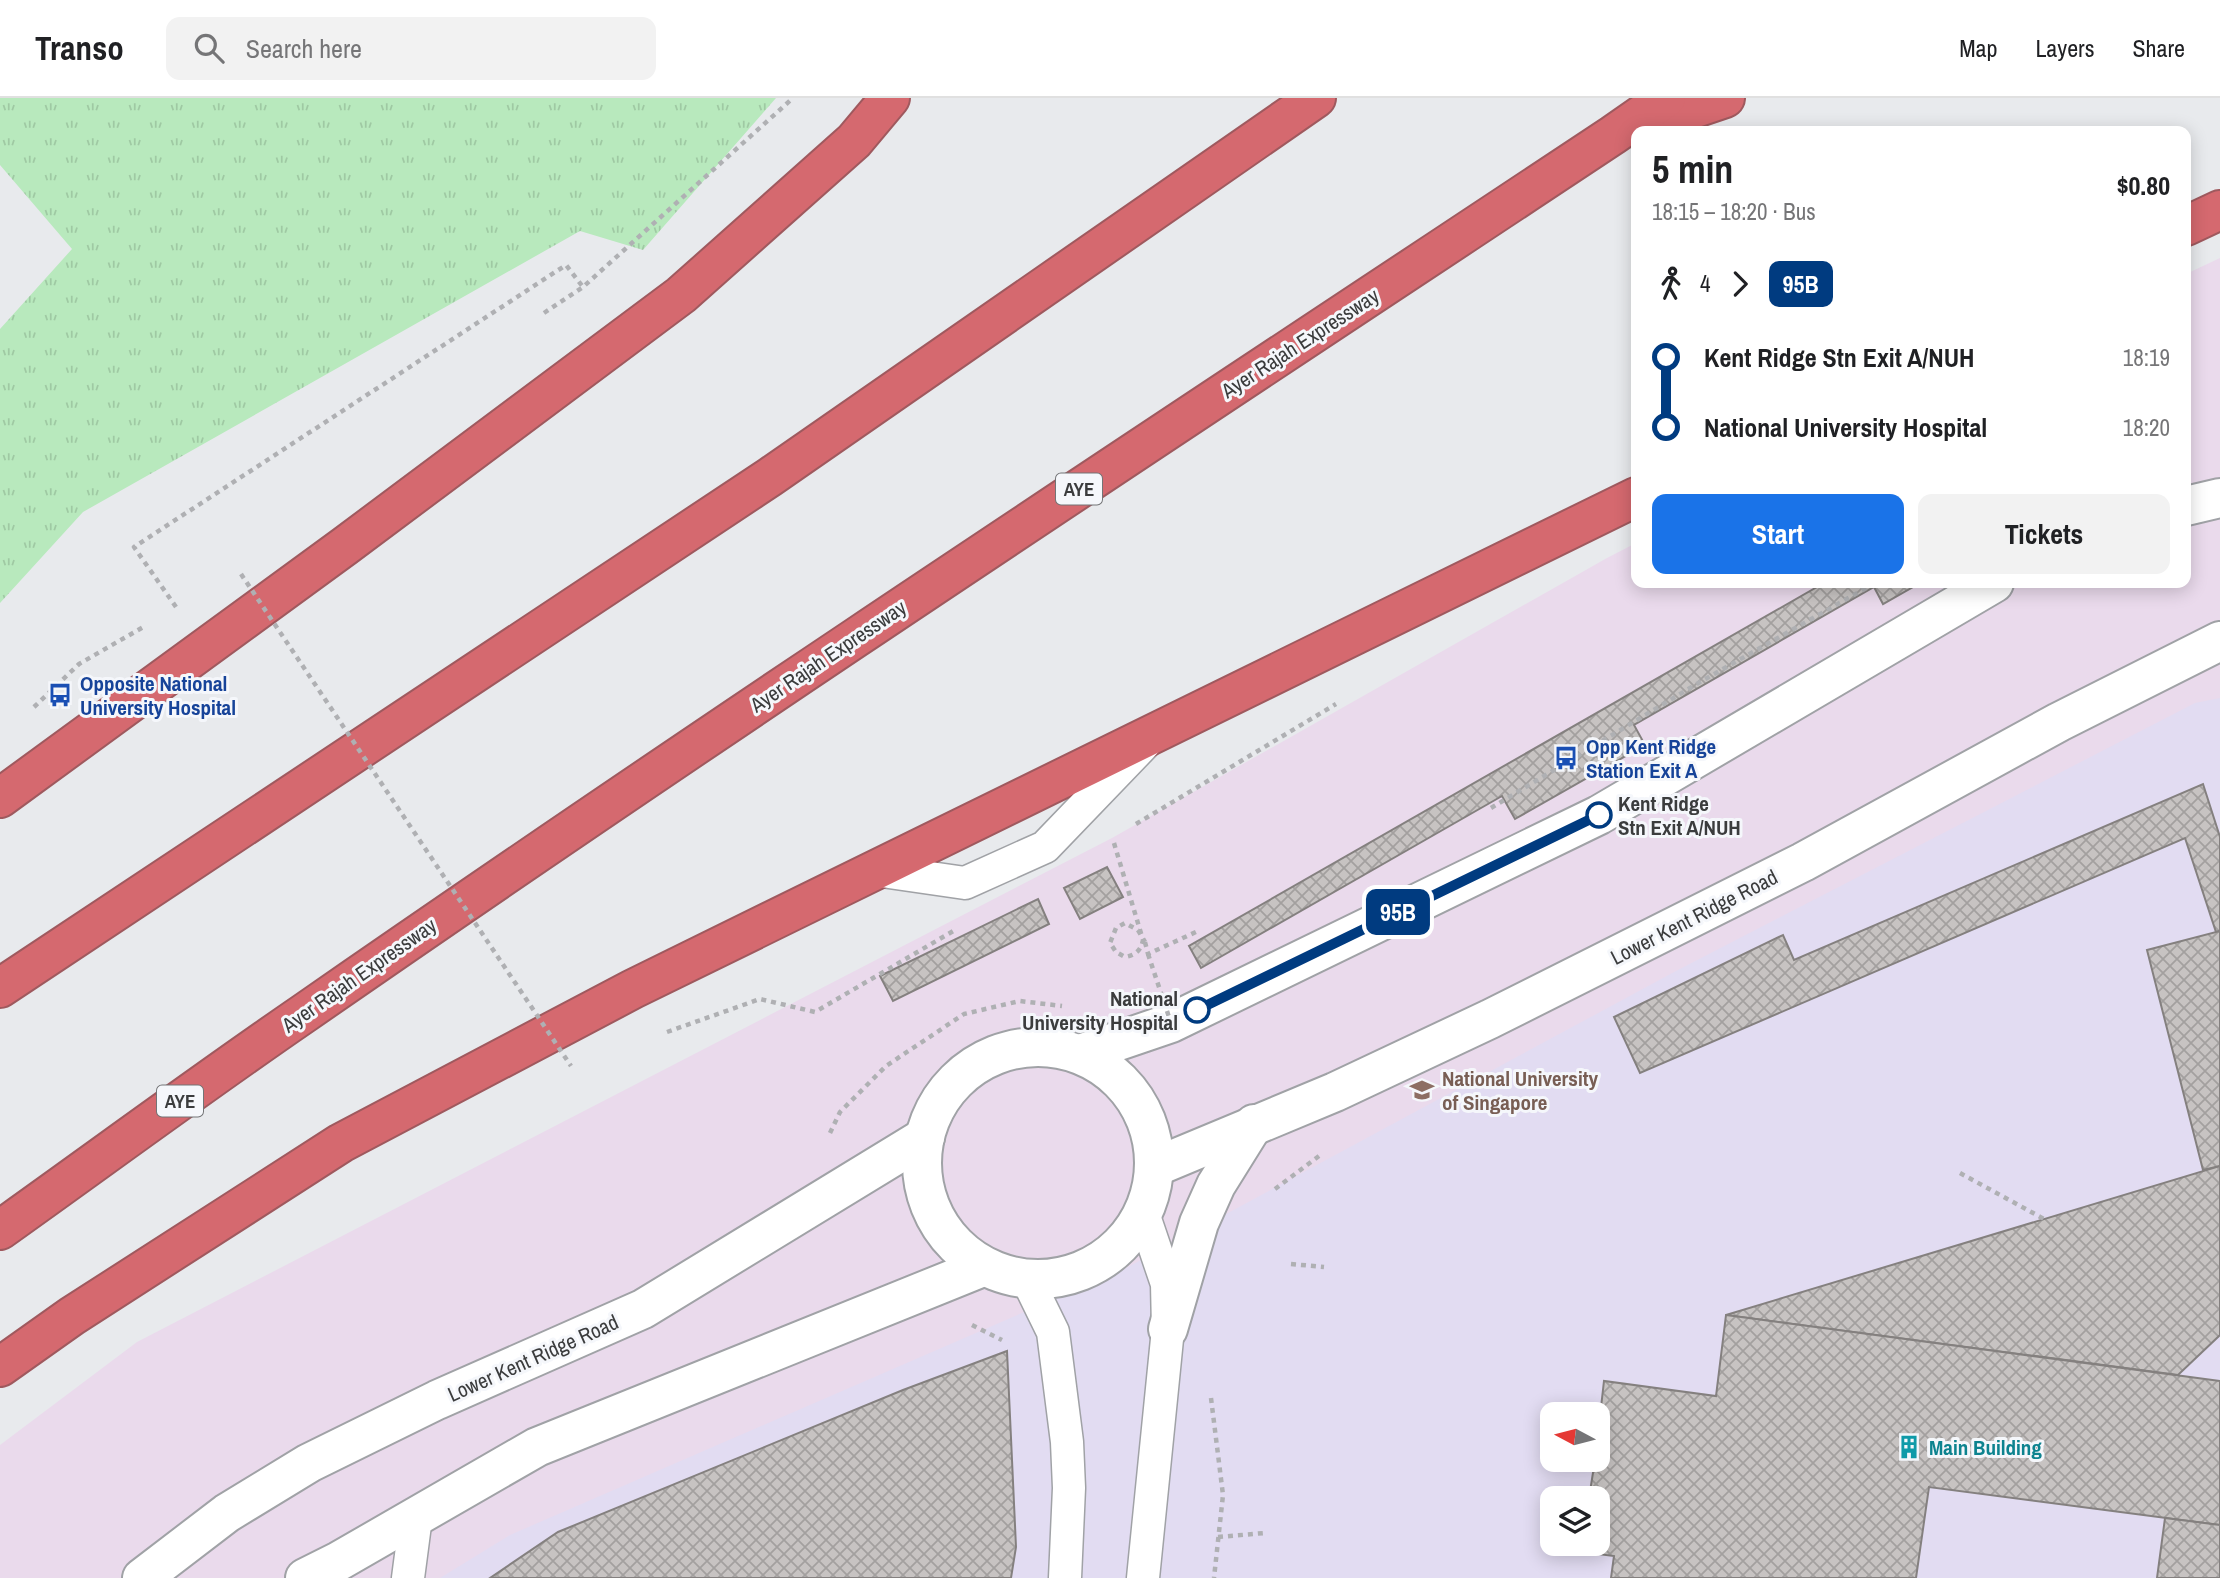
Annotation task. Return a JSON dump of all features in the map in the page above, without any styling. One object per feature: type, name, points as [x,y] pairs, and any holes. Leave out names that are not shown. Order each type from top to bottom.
[{"type":"highway","points":[[0,798],[356,538],[681,295],[854,141],[890,98]]},
{"type":"highway","points":[[0,988],[770,477],[1316,98]]},
{"type":"highway","name":"Ayer Rajah Expressway","points":[[0,1230],[297,1018],[785,684],[1666,98]]},
{"type":"highway","points":[[1640,126],[1725,98]]},
{"type":"highway","points":[[1613,135],[1631,129]]},
{"type":"highway","points":[[2191,224],[2220,210]]},
{"type":"highway","points":[[0,1367],[72,1316],[341,1143],[633,989],[1631,499]]},
{"type":"street","points":[[2191,507],[2220,498]]},
{"type":"street","points":[[1080,1054],[1166,1008],[1599,815],[1985,588]]},
{"type":"street","name":"Lower Kent Ridge Road","points":[[1155,1167],[1335,1092],[1527,1000],[1802,862],[2059,722],[2220,641]]},
{"type":"street","points":[[1041,1046],[1080,1054],[1111,1073],[1135,1099],[1150,1131],[1155,1167],[1143,1213],[1115,1252],[1074,1275],[1028,1281],[983,1267],[944,1234],[923,1188],[925,1137],[940,1100],[967,1071],[1002,1052],[1041,1046]]},
{"type":"street","points":[[1168,1329],[1199,1223],[1216,1185],[1254,1124]]},
{"type":"street","name":"Lower Kent Ridge Road","points":[[142,1578],[227,1513],[309,1463],[437,1400],[643,1308],[925,1137]]},
{"type":"street","points":[[305,1578],[537,1447],[983,1267]]},
{"type":"lane","points":[[2191,509],[2220,515]]},
{"type":"lane","points":[[876,870],[965,883],[1045,847],[1153,734]]},
{"type":"lane","points":[[1143,1213],[1167,1283],[1168,1329],[1143,1578]]},
{"type":"lane","points":[[1028,1281],[1053,1332],[1065,1428],[1069,1488],[1065,1578]]},
{"type":"lane","points":[[408,1578],[416,1517]]},
{"type":"path","points":[[544,313],[583,287],[793,98]]},
{"type":"path","points":[[166,613],[177,607],[134,547],[566,265],[583,287]]},
{"type":"path","points":[[241,574],[571,1066],[583,1062]]},
{"type":"path","points":[[1485,811],[1700,682],[1866,588]]},
{"type":"path","points":[[30,711],[79,664],[155,620]]},
{"type":"path","points":[[1138,928],[1143,934],[1140,950],[1135,954],[1125,957],[1110,943],[1116,928],[1125,923],[1138,928],[1145,942],[1166,1008]]},
{"type":"path","points":[[1148,954],[1196,932]]},
{"type":"path","points":[[659,1035],[760,999],[815,1012]]},
{"type":"path","points":[[807,1207],[824,1147],[840,1112],[886,1066],[964,1014],[1020,1001],[1067,1006]]},
{"type":"path","points":[[1265,1198],[1326,1151]]},
{"type":"path","points":[[1960,1173],[2044,1219]]},
{"type":"path","points":[[1291,1264],[1324,1268]]},
{"type":"path","points":[[1210,1393],[1223,1495],[1214,1578]]},
{"type":"path","points":[[1218,1537],[1265,1533]]},
{"type":"shaded area","name":"National University of Singapore","points":[[2220,258],[2220,1578],[0,1578],[0,1445],[137,1342],[1112,838],[1631,546],[1631,588],[2191,588],[2191,272]]},
{"type":"shaded area","points":[[2220,698],[2220,1578],[440,1578],[510,1535],[1128,1267],[1676,971],[2195,703]]},
{"type":"green space","points":[[0,98],[776,98],[643,250],[580,231],[83,512],[0,603],[0,329],[72,249],[0,165]]},
{"type":"building","points":[[1815,588],[1872,588],[1634,725],[1645,745],[1515,819],[1502,796],[1201,968],[1189,946]]},
{"type":"building","points":[[1875,588],[1911,588],[1883,604]]},
{"type":"building","points":[[2203,784],[2220,837],[2220,931],[2216,932],[2185,838],[1640,1073],[1614,1017],[1783,935],[1794,960]]},
{"type":"building","points":[[1107,867],[1123,897],[1080,919],[1064,888]]},
{"type":"building","points":[[1038,899],[1049,924],[893,1001],[880,976]]},
{"type":"building","points":[[2220,931],[2220,1166],[2203,1170],[2147,950]]},
{"type":"building","points":[[2220,1166],[2220,1335],[2178,1375],[1726,1315]]},
{"type":"building","name":"Main Building","points":[[1726,1315],[2220,1381],[2220,1525],[1929,1487],[1916,1578],[1611,1578],[1614,1556],[1610,1556],[1610,1486],[1591,1486],[1593,1472],[1610,1472],[1610,1402],[1602,1402],[1604,1381],[1716,1396]]},
{"type":"building","points":[[1007,1351],[1016,1547],[1011,1578],[490,1578],[558,1532],[903,1390]]},
{"type":"building","points":[[2165,1518],[2220,1525],[2220,1578],[2157,1578]]},
{"type":"bus line","name":"95B","points":[[1197,1010],[1599,815]]},
{"type":"place","name":"Opposite National University Hospital","points":[[60,695]]},
{"type":"place","name":"Opp Kent Ridge Station Exit A","points":[[1566,758]]},
{"type":"place","name":"Kent Ridge Stn Exit A/NUH","points":[[1599,815]]},
{"type":"place","name":"National University Hospital","points":[[1197,1010]]},
{"type":"place","name":"National University of Singapore","points":[[1422,1090]]},
{"type":"place","name":"Main Building","points":[[1909,1447]]}]
